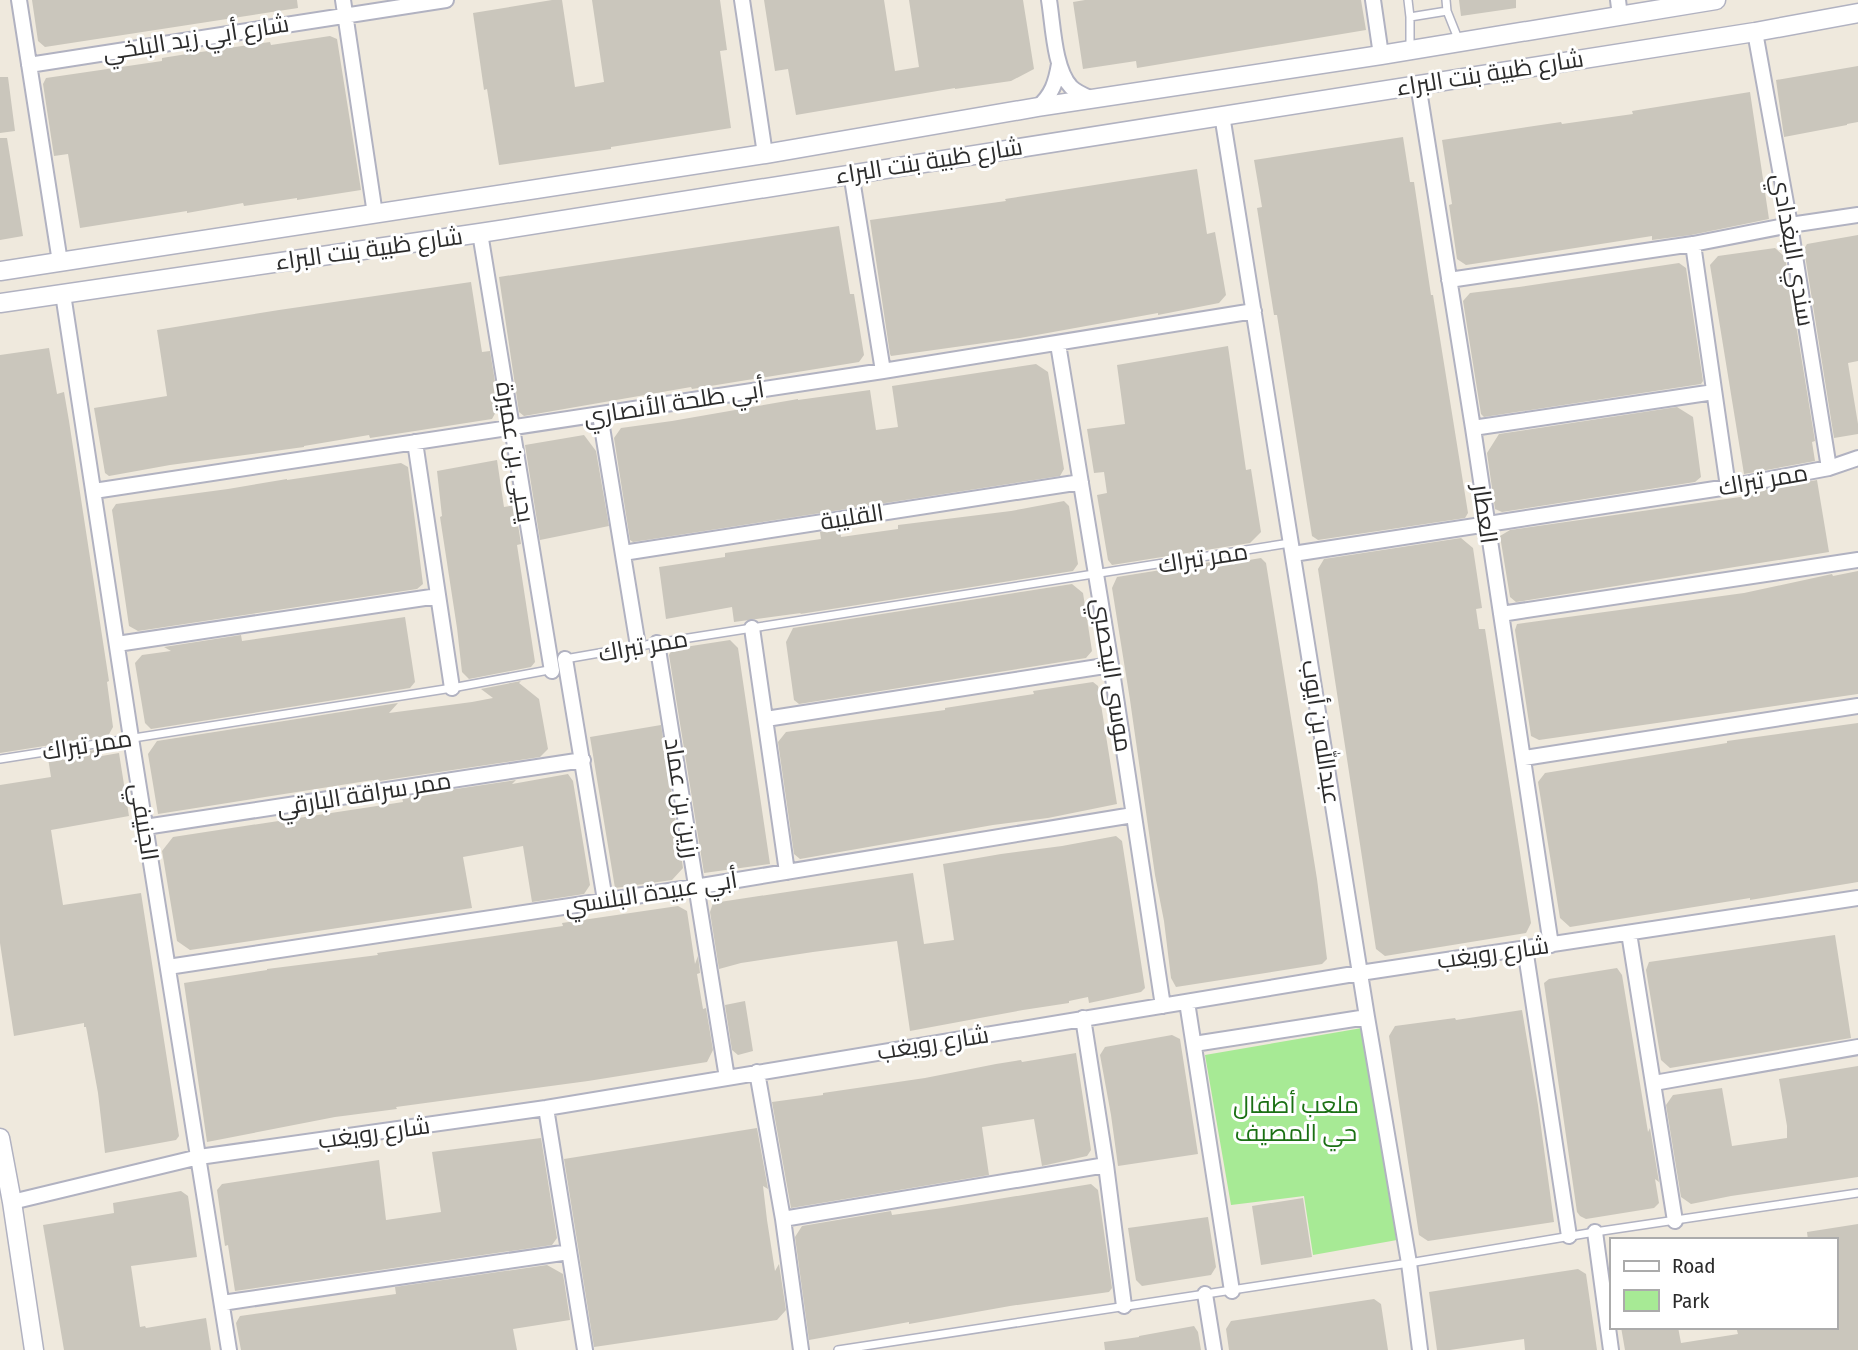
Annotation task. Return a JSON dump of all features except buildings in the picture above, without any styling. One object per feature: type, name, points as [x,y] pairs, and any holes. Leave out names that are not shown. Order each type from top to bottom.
[{"type":"street","points":[[19,0],[60,262]]},
{"type":"street","name":"شارع أبي زيد البلخي","points":[[29,65],[344,7],[443,0]]},
{"type":"street","points":[[742,0],[765,154]]},
{"type":"street","points":[[1049,0],[1059,64],[1067,83],[1090,98]]},
{"type":"street","points":[[1373,0],[1381,55]]},
{"type":"street","name":"شارع ظبية بنت البراء","points":[[0,271],[765,154],[1090,98],[1381,55],[1460,42],[1619,8],[1716,0]]},
{"type":"street","points":[[344,7],[375,214]]},
{"type":"street","name":"شارع ظبية بنت البراء","points":[[0,303],[480,233],[1755,32],[1858,13]]},
{"type":"street","name":"سندي البغدادي","points":[[1755,32],[1790,225],[1829,468]]},
{"type":"street","points":[[1038,107],[1055,85],[1059,64]]},
{"type":"street","name":"العطار","points":[[1418,84],[1551,945]]},
{"type":"street","name":"عبدالله بن أيوب","points":[[1222,115],[1409,1264],[1420,1350]]},
{"type":"street","points":[[851,173],[883,371]]},
{"type":"street","points":[[1449,280],[1693,244],[1858,215]]},
{"type":"street","name":"يحيى بن عميرة","points":[[480,233],[552,671]]},
{"type":"street","points":[[1693,244],[1728,487]]},
{"type":"street","name":"الجنيفي","points":[[63,293],[229,1350]]},
{"type":"street","name":"أبي طلحة الأنصاري","points":[[94,491],[1058,344],[1254,311]]},
{"type":"street","name":"موسى اليحصبي","points":[[1058,344],[1111,664],[1163,1006]]},
{"type":"street","points":[[1473,428],[1714,392]]},
{"type":"street","points":[[600,415],[638,646]]},
{"type":"street","points":[[415,442],[452,688]]},
{"type":"street","name":"ممر تبراك","points":[[1292,549],[1486,524],[1728,487],[1858,460]]},
{"type":"street","name":"القليبة","points":[[622,553],[1081,482]]},
{"type":"street","points":[[1501,614],[1858,560]]},
{"type":"street","points":[[117,644],[438,596]]},
{"type":"street","points":[[752,628],[787,872]]},
{"type":"street","name":"رزين بن عماد","points":[[657,643],[727,1078]]},
{"type":"street","points":[[565,659],[605,900]]},
{"type":"street","points":[[765,719],[1111,664]]},
{"type":"street","points":[[1524,758],[1858,706]]},
{"type":"street","name":"ممر سراقة البارقي","points":[[145,827],[583,760]]},
{"type":"street","name":"أبي عبيدة البلنسي","points":[[168,967],[695,887],[1133,815]]},
{"type":"street","name":"شارع رويغب","points":[[12,1202],[199,1157],[546,1108],[1360,973],[1858,898]]},
{"type":"street","points":[[1629,933],[1675,1221]]},
{"type":"street","points":[[1525,948],[1569,1237]]},
{"type":"street","points":[[1187,1002],[1232,1291]]},
{"type":"street","points":[[1194,1044],[1367,1017]]},
{"type":"street","points":[[1083,1018],[1124,1306]]},
{"type":"street","points":[[1654,1083],[1858,1047]]},
{"type":"street","points":[[757,1072],[783,1219],[801,1350]]},
{"type":"street","points":[[546,1108],[585,1350]]},
{"type":"street","points":[[0,1138],[34,1350]]},
{"type":"street","points":[[783,1219],[1106,1165]]},
{"type":"street","points":[[1595,1232],[1611,1350]]},
{"type":"street","points":[[222,1303],[569,1252]]},
{"type":"street","points":[[1205,1294],[1214,1350]]},
{"type":"lane","points":[[1408,0],[1410,50]]},
{"type":"lane","points":[[1446,0],[1447,11],[1460,42]]},
{"type":"lane","points":[[1410,17],[1447,11]]},
{"type":"lane","name":"ممر تبراك","points":[[0,759],[552,671],[565,659],[638,646],[1096,575],[1292,549]]},
{"type":"lane","points":[[838,1350],[1858,1193]]},
{"type":"green space","name":"ملعب أطفال حي المصيف","points":[[1362,1028],[1397,1240],[1313,1255],[1304,1196],[1231,1205],[1205,1055]]}]
